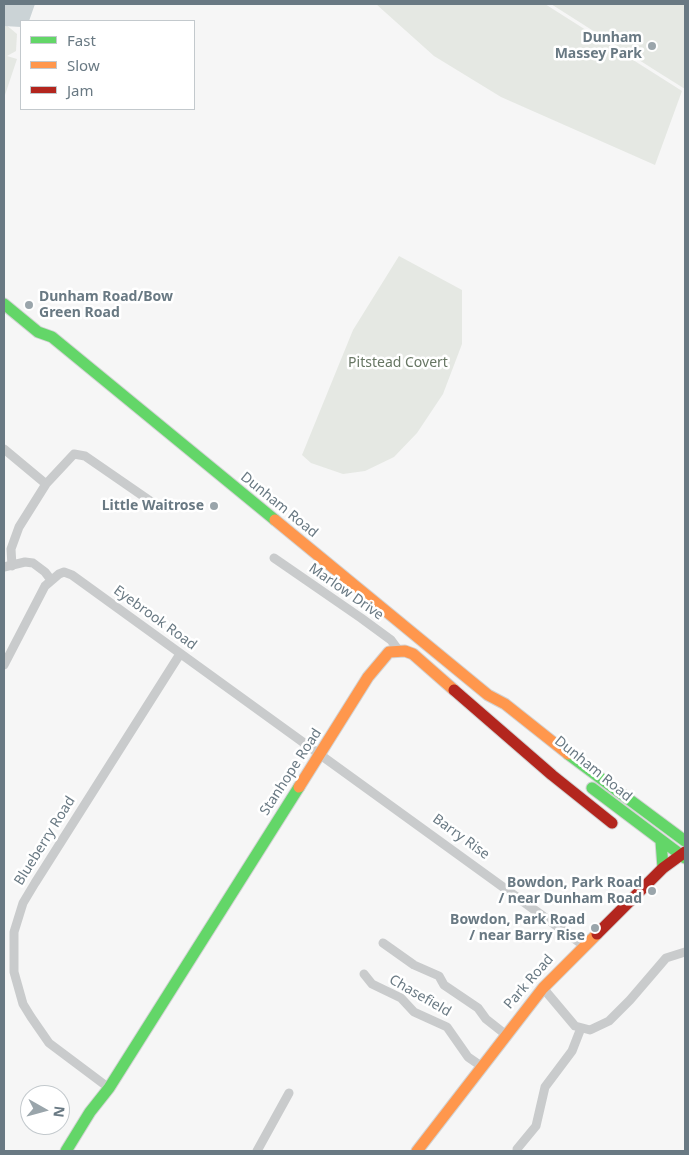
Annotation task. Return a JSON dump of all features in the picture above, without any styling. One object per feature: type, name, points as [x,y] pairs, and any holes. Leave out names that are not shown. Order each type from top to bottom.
[{"type":"main road","name":"Dunham Road","points":[[4,290],[44,325],[52,338]]},
{"type":"main road","name":"Dunham Road","points":[[4,304],[38,332],[52,338],[488,695],[505,704],[604,784],[685,841]]},
{"type":"main road","name":"Stanhope Road","points":[[66,1151],[90,1112],[109,1088],[322,754],[368,676],[383,656],[389,652],[399,651]]},
{"type":"main road","points":[[399,651],[413,654],[545,769],[612,823]]},
{"type":"main road","name":"Dunham Road","points":[[488,695],[501,712],[569,770]]},
{"type":"main road","name":"Dunham Road","points":[[584,781],[683,855]]},
{"type":"main road","points":[[656,821],[660,831],[678,844],[683,855]]},
{"type":"main road","points":[[662,841],[663,868]]},
{"type":"main road","name":"Park Road","points":[[417,1151],[542,988],[583,945],[663,868],[683,855]]},
{"type":"street","points":[[4,449],[46,484]]},
{"type":"street","points":[[4,665],[36,600],[51,580],[45,572],[33,563],[25,562],[8,566],[14,536],[46,484],[70,456],[81,454],[156,505]]},
{"type":"street","name":"Marlow Drive","points":[[274,558],[391,640],[399,651]]},
{"type":"street","name":"Eyebrook Road","points":[[51,580],[64,572],[72,575],[322,754]]},
{"type":"street","name":"Blueberry Road","points":[[109,1088],[49,1043],[23,1004],[14,972],[14,932],[23,903],[180,654]]},
{"type":"street","name":"Barry Rise","points":[[322,754],[583,945]]},
{"type":"street","points":[[383,942],[414,965],[440,976],[444,985],[478,1008],[486,1019],[505,1034]]},
{"type":"street","points":[[542,988],[575,1026],[590,1030],[609,1021],[666,958],[685,952]]},
{"type":"street","name":"Chasefield","points":[[364,974],[372,984],[401,998],[414,1012],[447,1027],[468,1057],[481,1066]]},
{"type":"street","points":[[517,1149],[536,1126],[545,1086],[572,1051],[581,1028]]},
{"type":"street","points":[[256,1151],[289,1093]]},
{"type":"green space","points":[[376,4],[545,4],[682,91],[655,165],[501,97],[434,56]]},
{"type":"green space","name":"Dunham Massey Park","points":[[551,4],[685,4],[685,89],[661,74]]},
{"type":"green space","points":[[4,23],[17,34],[16,51],[7,56],[17,59],[4,98]]},
{"type":"green space","name":"Pitstead Covert","points":[[399,256],[462,290],[462,344],[443,394],[417,433],[394,457],[365,471],[343,474],[311,463],[302,455],[353,330]]},
{"type":"shaded area","points":[[4,4],[35,4],[29,20],[20,20],[20,27],[4,26]]},
{"type":"traffic: fast","points":[[4,304],[38,332],[52,337],[275,520]]},
{"type":"traffic: fast","points":[[568,754],[685,841]]},
{"type":"traffic: fast","points":[[66,1151],[90,1112],[109,1088],[299,787]]},
{"type":"traffic: fast","points":[[592,788],[685,858]]},
{"type":"traffic: fast","points":[[661,841],[663,868]]},
{"type":"traffic: slow","points":[[275,520],[488,695],[505,704],[568,754]]},
{"type":"traffic: slow","points":[[299,787],[368,677],[389,652],[405,651],[413,654],[454,690]]},
{"type":"traffic: slow","points":[[417,1151],[543,988],[597,934]]},
{"type":"traffic: jam","points":[[454,690],[552,775],[612,823]]},
{"type":"traffic: jam","points":[[597,934],[663,868],[685,852]]},
{"type":"place","name":"Dunham Massey Park","points":[[652,46]]},
{"type":"place","name":"Dunham Road/Bow Green Road","points":[[29,305]]},
{"type":"place","name":"Little Waitrose","points":[[214,506]]},
{"type":"place","name":"Bowdon, Park Road / near Dunham Road","points":[[652,891]]},
{"type":"place","name":"Bowdon, Park Road / near Barry Rise","points":[[595,928]]}]
